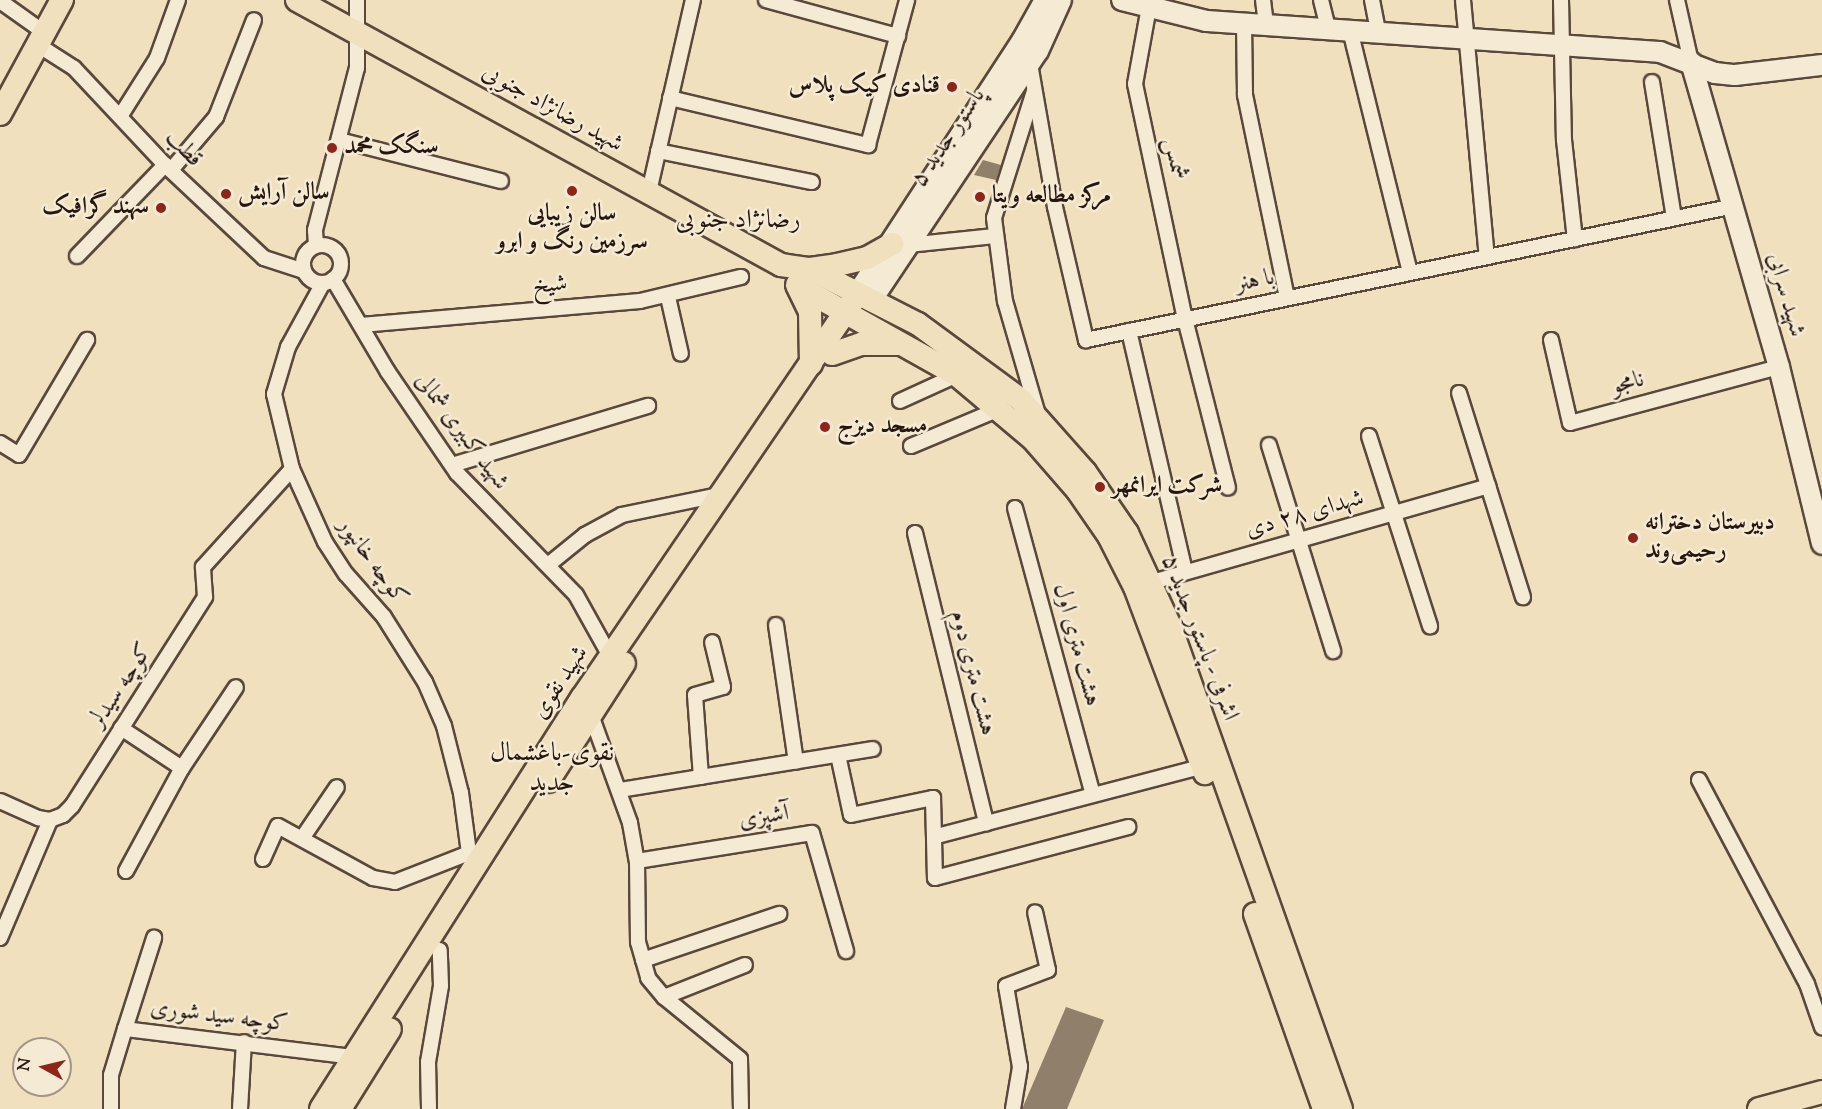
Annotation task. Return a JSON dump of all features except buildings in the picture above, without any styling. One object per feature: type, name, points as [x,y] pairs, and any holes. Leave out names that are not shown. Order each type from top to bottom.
[{"type":"main road","points":[[0,114],[62,0]]},
{"type":"main road","name":"شهید رضانژاد جنوبی","points":[[297,0],[804,277]]},
{"type":"main road","name":"پاستور جدید ۵","points":[[900,245],[1045,0]]},
{"type":"main road","name":"پاستور جدید ۵","points":[[858,307],[1031,62],[1061,0]]},
{"type":"main road","points":[[1122,0],[1158,6],[1206,21],[1660,52],[1715,73],[1735,75],[1822,65]]},
{"type":"main road","name":"شهید سرابی","points":[[1691,62],[1779,367],[1822,544]]},
{"type":"main road","points":[[804,277],[867,258],[900,245]]},
{"type":"main road","points":[[804,277],[858,307]]},
{"type":"main road","points":[[804,277],[810,312],[812,364]]},
{"type":"main road","name":"اشرفی - پاستور جدید ۵","points":[[858,307],[918,324],[977,364],[1040,419],[1085,472],[1127,533],[1142,584]]},
{"type":"main road","name":"اشرفی - پاستور جدید ۵","points":[[858,307],[911,346],[957,375],[1033,439],[1078,491],[1170,626],[1210,764],[1324,1109]]},
{"type":"main road","name":"شهید نقوی","points":[[340,1109],[591,715],[832,354],[858,307]]},
{"type":"main road","name":"شهید نقوی","points":[[321,1109],[472,861],[719,495],[812,364],[858,307]]},
{"type":"main road","points":[[832,354],[861,344],[911,346]]},
{"type":"main road","name":"اشرفی - پاستور جدید ۵","points":[[1210,764],[1341,1109]]},
{"type":"main road","points":[[1758,1109],[1822,1092]]},
{"type":"street","points":[[121,116],[158,58],[178,0]]},
{"type":"street","points":[[316,245],[315,230],[357,69],[357,0]]},
{"type":"street","points":[[651,183],[693,0]]},
{"type":"street","points":[[766,0],[898,36]]},
{"type":"street","points":[[670,98],[868,145],[908,0]]},
{"type":"street","points":[[1263,0],[1266,24]]},
{"type":"street","points":[[1321,0],[1328,28]]},
{"type":"street","points":[[1372,0],[1378,32]]},
{"type":"street","points":[[1463,0],[1487,257]]},
{"type":"street","points":[[1561,0],[1565,44],[1564,140],[1575,239]]},
{"type":"street","points":[[1677,0],[1691,62]]},
{"type":"street","name":"قطب","points":[[0,1],[74,68],[168,167],[264,258],[304,271]]},
{"type":"street","name":"شمس","points":[[1158,6],[1135,84],[1185,320],[1228,488]]},
{"type":"street","points":[[77,256],[216,117],[254,20]]},
{"type":"street","points":[[1244,23],[1245,95],[1287,298]]},
{"type":"street","points":[[1350,30],[1410,273]]},
{"type":"street","name":"با هنر","points":[[1023,40],[1031,62],[1055,207],[1086,340],[1734,206]]},
{"type":"street","points":[[1652,82],[1674,218]]},
{"type":"street","points":[[1035,86],[994,218],[994,236],[1005,301],[1040,419]]},
{"type":"street","points":[[339,140],[501,181]]},
{"type":"street","points":[[658,151],[812,182]]},
{"type":"street","points":[[900,245],[994,236]]},
{"type":"street","points":[[316,245],[328,246],[339,257],[341,267],[328,281],[312,280],[304,271],[306,253],[316,245]]},
{"type":"street","name":"شیخ","points":[[361,325],[668,297],[741,278]]},
{"type":"street","name":"شهید کبیری شمالی","points":[[328,281],[361,325],[452,465],[576,595],[610,656]]},
{"type":"street","name":"کوچه خانپور","points":[[328,281],[288,347],[274,394],[292,469],[325,542],[346,574],[384,617],[425,682],[444,726],[461,793],[472,861]]},
{"type":"street","points":[[668,297],[681,354]]},
{"type":"street","points":[[1129,331],[1185,572]]},
{"type":"street","points":[[0,442],[19,455],[87,339]]},
{"type":"street","name":"نامجو","points":[[1551,340],[1570,423],[1779,367]]},
{"type":"street","points":[[900,401],[957,375]]},
{"type":"street","points":[[1459,393],[1523,597]]},
{"type":"street","points":[[452,465],[648,406]]},
{"type":"street","points":[[911,446],[999,409]]},
{"type":"street","points":[[1369,436],[1430,626]]},
{"type":"street","points":[[1269,445],[1296,541],[1333,651]]},
{"type":"street","name":"کوچه سیدلر","points":[[50,819],[63,815],[72,806],[205,597],[203,567],[292,469]]},
{"type":"street","name":"شهدای ۲۸ دی","points":[[1142,584],[1488,486]]},
{"type":"street","points":[[548,565],[585,535],[621,515],[719,495]]},
{"type":"street","name":"هشت متری اول","points":[[1015,508],[1093,795]]},
{"type":"street","name":"هشت متری دوم","points":[[915,533],[986,823]]},
{"type":"street","points":[[776,625],[796,762]]},
{"type":"street","points":[[701,777],[695,695],[723,687],[712,642]]},
{"type":"street","points":[[126,871],[182,768],[236,687]]},
{"type":"street","points":[[591,715],[620,790],[637,861],[638,942],[648,978],[664,997],[740,1059],[741,1109]]},
{"type":"street","points":[[121,728],[182,768]]},
{"type":"street","points":[[620,790],[873,749]]},
{"type":"street","points":[[838,755],[851,814],[933,798],[937,836],[935,878],[1128,827]]},
{"type":"street","points":[[937,836],[1210,764]]},
{"type":"street","points":[[1699,780],[1807,984],[1822,1027]]},
{"type":"street","points":[[303,837],[337,787]]},
{"type":"street","points":[[0,801],[38,818],[50,819],[0,938]]},
{"type":"street","points":[[262,859],[278,826],[303,837],[373,878],[395,882],[472,861]]},
{"type":"street","name":"آشپزی","points":[[637,861],[812,833],[846,951]]},
{"type":"street","points":[[1013,1109],[1020,1067],[1006,986],[1048,970],[1035,912]]},
{"type":"street","points":[[643,960],[779,914]]},
{"type":"street","points":[[125,1029],[154,938]]},
{"type":"street","points":[[429,1109],[428,1062],[441,986],[440,950]]},
{"type":"street","points":[[664,997],[745,965]]},
{"type":"street","name":"کوچه سید شوری","points":[[111,1109],[111,1075],[125,1029],[353,1057]]},
{"type":"street","points":[[240,1109],[244,1042]]},
{"type":"place","name":"قنادی کیک پلاس","points":[[952,87]]},
{"type":"place","name":"سنگک محمد","points":[[332,148]]},
{"type":"place","name":"سالن زیبایی سرزمین رنگ و ابرو","points":[[572,191]]},
{"type":"place","name":"سالن آرایش","points":[[226,194]]},
{"type":"place","name":"مرکز مطالعه ویتا","points":[[980,197]]},
{"type":"place","name":"سهند گرافیک","points":[[161,208]]},
{"type":"place","name":"مسجد دیزج","points":[[825,427]]},
{"type":"place","name":"شرکت ایرانمهر","points":[[1100,487]]},
{"type":"place","name":"دبیرستان دخترانه رحیمی‌وند","points":[[1633,538]]},
{"type":"district","name":"رضانژاد جنوبی","points":[[738,221]]},
{"type":"district","name":"نقوی-باغشمال جدید","points":[[552,769]]}]
